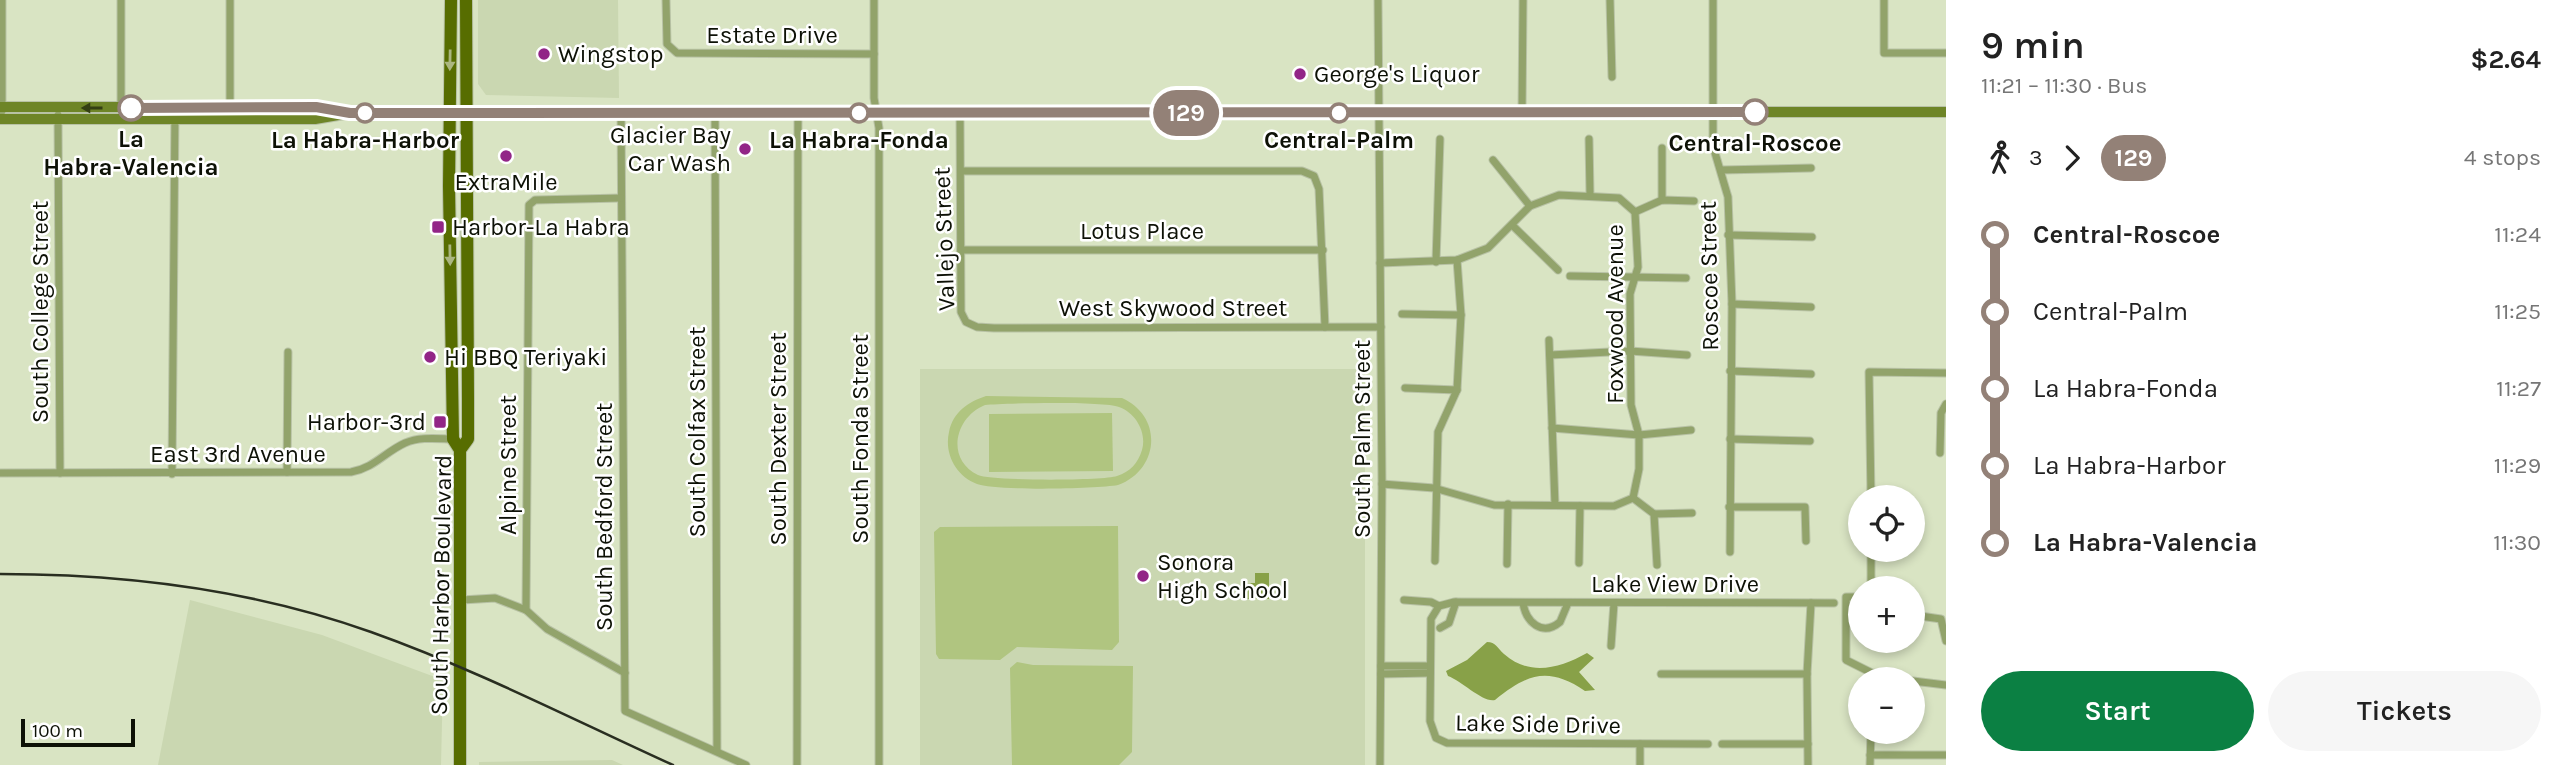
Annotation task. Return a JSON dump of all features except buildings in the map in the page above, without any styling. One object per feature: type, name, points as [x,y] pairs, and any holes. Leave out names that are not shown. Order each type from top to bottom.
[{"type":"main road","points":[[451,0],[449,113],[460,443]]},
{"type":"main road","name":"South Harbor Boulevard","points":[[460,765],[460,443],[466,0]]},
{"type":"main road","points":[[1,107],[57,113],[175,114],[230,114],[316,107],[350,113],[1946,112]]},
{"type":"main road","points":[[1,119],[121,108],[175,114]]},
{"type":"street","points":[[1,119],[2,0]]},
{"type":"street","points":[[121,0],[121,108]]},
{"type":"street","points":[[230,0],[230,114]]},
{"type":"street","name":"Estate Drive","points":[[666,0],[666,39],[671,50],[685,54],[874,54]]},
{"type":"street","name":"South Fonda Street","points":[[874,0],[876,113],[879,128],[879,765]]},
{"type":"street","name":"South Palm Street","points":[[1378,0],[1382,484],[1380,765]]},
{"type":"street","points":[[1522,113],[1523,0]]},
{"type":"street","points":[[1610,0],[1612,77]]},
{"type":"street","name":"Roscoe Street","points":[[1713,0],[1713,146],[1728,197],[1732,304],[1730,552]]},
{"type":"street","points":[[1884,0],[1884,53],[1946,53]]},
{"type":"street","name":"South Bedford Street","points":[[621,112],[625,711],[717,751]]},
{"type":"street","name":"South Colfax Street","points":[[715,112],[717,751]]},
{"type":"street","name":"South Dexter Street","points":[[797,765],[798,112]]},
{"type":"street","name":"South College Street","points":[[57,113],[60,473]]},
{"type":"street","name":"Vallejo Street","points":[[960,113],[961,312],[966,322]]},
{"type":"street","points":[[172,474],[175,114]]},
{"type":"street","points":[[1436,262],[1440,139]]},
{"type":"street","points":[[1589,139],[1590,194]]},
{"type":"street","points":[[1662,148],[1662,200]]},
{"type":"street","points":[[1493,160],[1531,206]]},
{"type":"street","points":[[1721,170],[1811,168]]},
{"type":"street","points":[[961,171],[1302,171],[1314,176],[1320,189],[1325,327]]},
{"type":"street","points":[[1380,263],[1457,260],[1489,248],[1531,206],[1559,195],[1590,194],[1619,198],[1635,212],[1662,200],[1694,201]]},
{"type":"street","name":"Alpine Street","points":[[526,610],[529,205],[535,200],[621,198]]},
{"type":"street","name":"Foxwood Avenue","points":[[1633,498],[1639,469],[1639,435],[1631,405],[1630,351],[1630,294],[1638,267],[1635,212]]},
{"type":"street","points":[[1513,225],[1558,270]]},
{"type":"street","points":[[1728,235],[1812,237]]},
{"type":"street","name":"Lotus Place","points":[[961,250],[1323,250]]},
{"type":"street","points":[[1435,561],[1434,488],[1438,432],[1457,390],[1461,315],[1457,260]]},
{"type":"street","points":[[1570,275],[1686,278]]},
{"type":"street","points":[[1732,304],[1811,307]]},
{"type":"street","points":[[1402,314],[1461,315]]},
{"type":"street","name":"West Skywood Street","points":[[966,322],[977,327],[994,328],[1381,327]]},
{"type":"street","points":[[1549,340],[1555,505]]},
{"type":"street","points":[[1550,355],[1630,351],[1687,355]]},
{"type":"street","points":[[287,472],[288,352]]},
{"type":"street","points":[[1730,371],[1811,374]]},
{"type":"street","points":[[1871,485],[1869,372],[1946,373]]},
{"type":"street","points":[[1405,388],[1457,390]]},
{"type":"street","points":[[1940,453],[1941,413],[1946,404]]},
{"type":"street","points":[[1552,428],[1639,435],[1691,430]]},
{"type":"street","name":"East 3rd Avenue","points":[[0,474],[362,470],[415,439],[460,443]]},
{"type":"street","points":[[1730,439],[1810,441]]},
{"type":"street","points":[[1382,484],[1434,488],[1476,502],[1508,504],[1615,506],[1633,498],[1654,514],[1692,513]]},
{"type":"street","points":[[1507,564],[1508,504]]},
{"type":"street","points":[[1579,563],[1580,506]]},
{"type":"street","points":[[1729,507],[1805,508],[1806,541]]},
{"type":"street","points":[[1654,514],[1657,565]]},
{"type":"street","points":[[1848,597],[1846,660],[1857,667]]},
{"type":"street","points":[[462,600],[495,598],[526,610],[547,629],[625,673]]},
{"type":"street","points":[[1381,670],[1430,669],[1431,619],[1439,606],[1431,602],[1404,600]]},
{"type":"street","points":[[1440,628],[1449,623],[1456,602]]},
{"type":"street","name":"Lake View Drive","points":[[1439,606],[1456,602],[1834,603]]},
{"type":"street","points":[[1520,603],[1528,620],[1544,628],[1560,622],[1567,603]]},
{"type":"street","points":[[1611,646],[1614,603]]},
{"type":"street","points":[[1808,765],[1807,674],[1811,603]]},
{"type":"street","points":[[1925,617],[1941,619],[1946,641]]},
{"type":"street","name":"Lake Side Drive","points":[[1430,669],[1430,720],[1436,738],[1447,743],[1708,744]]},
{"type":"street","points":[[1661,674],[1807,674]]},
{"type":"street","points":[[1925,682],[1946,685]]},
{"type":"street","points":[[1640,744],[1640,765]]},
{"type":"street","points":[[1722,744],[1808,744]]},
{"type":"street","points":[[1870,744],[1870,765]]},
{"type":"street","points":[[717,751],[746,765]]},
{"type":"street","points":[[1870,755],[1946,755]]},
{"type":"shaded area","points":[[478,0],[618,0],[619,98],[486,95],[478,84]]},
{"type":"shaded area","name":"Sonora High School","points":[[920,369],[1365,369],[1365,765],[920,765]]},
{"type":"shaded area","points":[[979,398],[1122,398],[1136,407],[1145,418],[1150,430],[1148,456],[1142,468],[1132,478],[1118,485],[1046,489],[977,484],[963,476],[953,463],[948,440],[951,425],[958,413]],"holes":[[[1075,403],[1119,407],[1139,424],[1143,437],[1142,450],[1130,469],[1107,478],[1024,479],[978,475],[961,459],[958,438],[967,419],[985,405]]]},
{"type":"shaded area","points":[[1112,413],[1113,471],[989,472],[989,414]]},
{"type":"shaded area","points":[[1118,526],[1119,642],[1112,650],[1017,647],[1000,660],[939,659],[936,654],[934,532],[940,527]]},
{"type":"shaded area","points":[[1255,573],[1269,573],[1269,599],[1243,599],[1243,583],[1255,583]]},
{"type":"shaded area","points":[[190,600],[322,635],[443,680],[441,765],[158,765]]},
{"type":"shaded area","points":[[1487,642],[1494,644],[1514,661],[1535,668],[1556,666],[1587,653],[1594,658],[1579,672],[1595,690],[1585,691],[1560,678],[1538,676],[1517,684],[1495,700],[1485,698],[1448,676],[1446,671],[1467,660]]},
{"type":"shaded area","points":[[1017,662],[1033,665],[1133,666],[1132,752],[1119,765],[1012,765],[1010,668]]},
{"type":"shaded area","points":[[612,760],[623,765],[479,765],[479,762]]},
{"type":"railway","points":[[0,574],[95,577],[188,587],[326,617],[448,662],[673,765]]},
{"type":"bus line","name":"129","points":[[131,108],[316,107],[350,113],[1755,112]]},
{"type":"place","name":"Wingstop","points":[[544,54]]},
{"type":"place","name":"George's Liquor","points":[[1300,74]]},
{"type":"place","name":"La Habra-Valencia","points":[[131,108]]},
{"type":"place","name":"Central-Roscoe","points":[[1755,112]]},
{"type":"place","name":"La Habra-Harbor","points":[[365,113]]},
{"type":"place","name":"La Habra-Fonda","points":[[859,113]]},
{"type":"place","name":"Central-Palm","points":[[1339,113]]},
{"type":"place","name":"Glacier Bay Car Wash","points":[[745,149]]},
{"type":"place","name":"ExtraMile","points":[[506,156]]},
{"type":"place","name":"Harbor-La Habra","points":[[438,227]]},
{"type":"place","name":"Hi BBQ Teriyaki","points":[[430,357]]},
{"type":"place","name":"Harbor-3rd","points":[[440,422]]},
{"type":"place","name":"Sonora High School","points":[[1143,576]]}]
